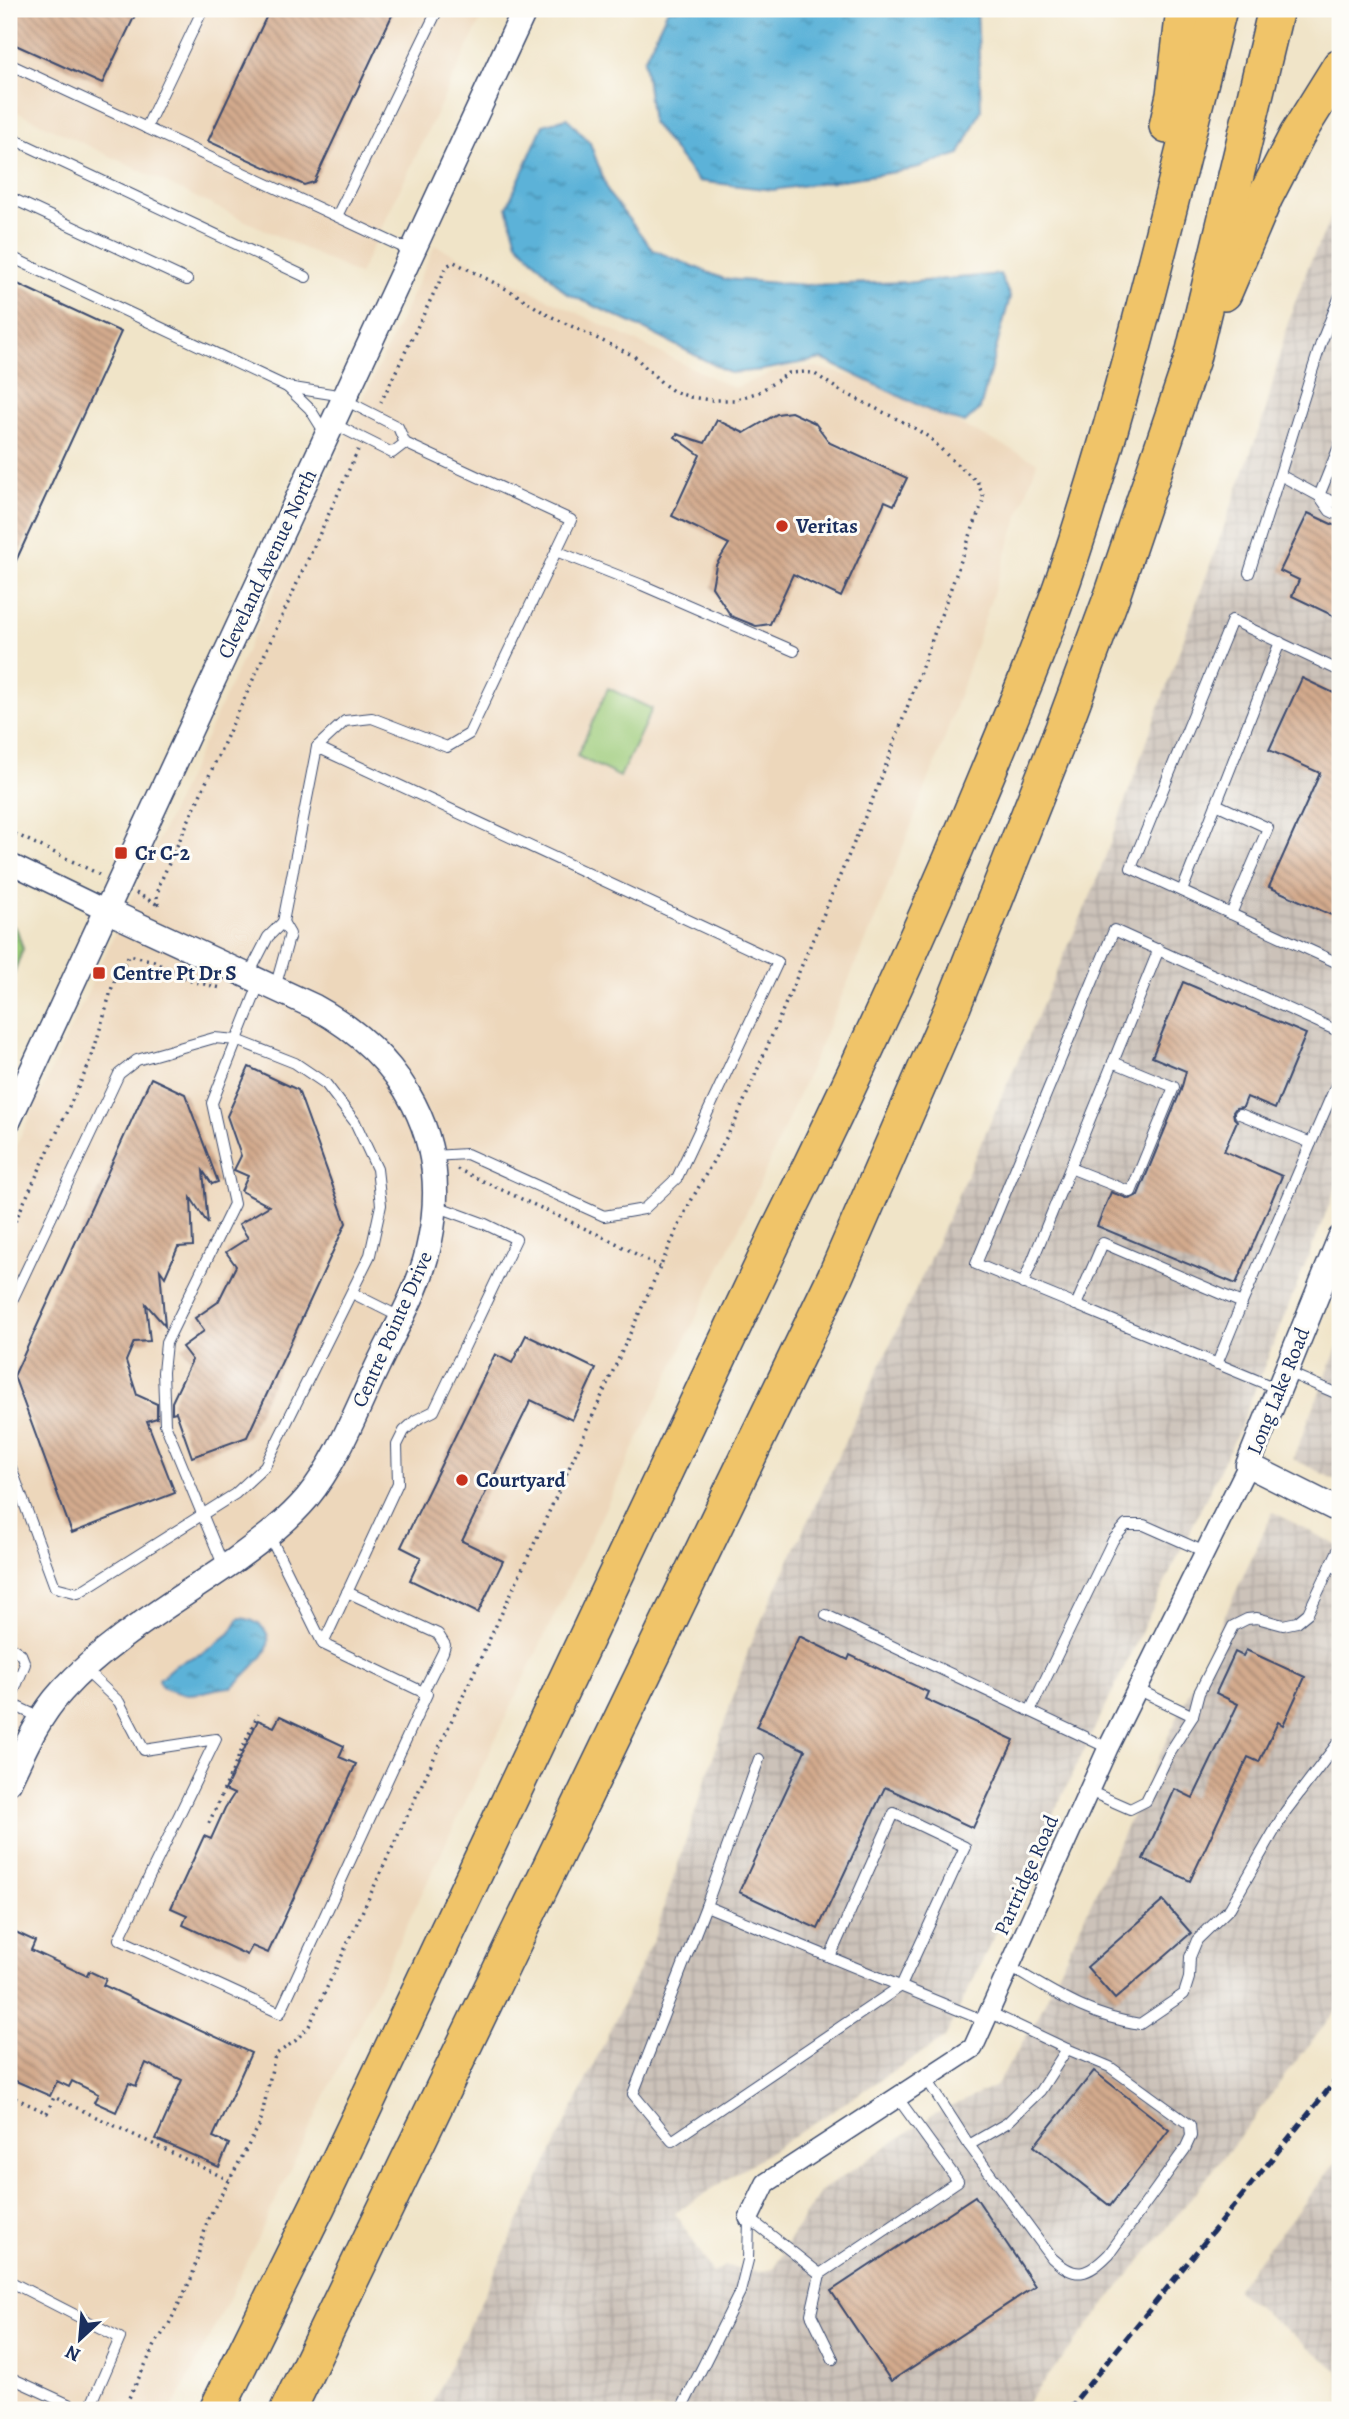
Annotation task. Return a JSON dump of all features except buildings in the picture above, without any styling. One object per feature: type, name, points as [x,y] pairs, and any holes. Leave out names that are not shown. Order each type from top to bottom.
[{"type":"highway","points":[[1123,384],[1154,181],[1174,95],[1184,9]]},
{"type":"highway","points":[[217,2410],[318,2205],[901,975],[998,748],[1063,580],[1123,384],[1219,9]]},
{"type":"highway","points":[[288,2410],[835,1276],[1004,881],[1062,732],[1192,359],[1276,9]]},
{"type":"highway","points":[[1192,359],[1284,160],[1340,66]]},
{"type":"street","name":"Cleveland Avenue North","points":[[9,1120],[525,9]]},
{"type":"street","points":[[9,863],[106,910]]},
{"type":"street","name":"Centre Pointe Drive","points":[[9,1782],[42,1718],[61,1692],[84,1669],[109,1648],[269,1535],[307,1497],[328,1469],[421,1273],[430,1242],[435,1206],[435,1177],[419,1114],[404,1085],[364,1039],[341,1021],[259,987],[106,910]]},
{"type":"street","name":"Long Lake Road","points":[[1248,1465],[1340,1238]]},
{"type":"street","points":[[1248,1465],[1340,1511]]},
{"type":"street","name":"Partridge Road","points":[[749,2218],[766,2183],[973,2048],[1108,1748],[1248,1465]]},
{"type":"lane","points":[[146,128],[203,9]]},
{"type":"lane","points":[[337,216],[438,9]]},
{"type":"lane","points":[[9,64],[412,251]]},
{"type":"lane","points":[[9,137],[306,277]]},
{"type":"lane","points":[[9,197],[187,280]]},
{"type":"lane","points":[[9,256],[287,387],[344,398],[398,427],[405,443],[571,520],[469,734],[447,747],[372,718],[345,721],[317,747],[284,922],[268,937],[259,987]]},
{"type":"lane","points":[[1249,573],[1321,343],[1340,296]]},
{"type":"lane","points":[[287,387],[330,429],[363,439],[392,453],[405,443]]},
{"type":"lane","points":[[1319,496],[1340,444]]},
{"type":"lane","points":[[1280,475],[1340,504]]},
{"type":"lane","points":[[1319,496],[1330,511],[1340,516]]},
{"type":"lane","points":[[556,551],[794,651]]},
{"type":"lane","points":[[1340,671],[1231,620],[1131,868],[1340,964]]},
{"type":"lane","points":[[1182,891],[1280,642]]},
{"type":"lane","points":[[317,747],[778,962],[677,1178],[644,1209],[604,1216],[467,1154],[431,1156]]},
{"type":"lane","points":[[1216,804],[1268,828],[1231,914]]},
{"type":"lane","points":[[224,1568],[165,1424],[163,1372],[166,1343],[233,1204],[212,1103],[259,987],[290,934],[284,922]]},
{"type":"lane","points":[[1340,1032],[1114,930],[976,1264],[1217,1364],[1340,1395]]},
{"type":"lane","points":[[1023,1284],[1159,949]]},
{"type":"lane","points":[[9,1307],[119,1074],[137,1059],[214,1038],[237,1040],[295,1063],[326,1084],[355,1122],[377,1169],[381,1205],[370,1255],[265,1466],[235,1494],[78,1593],[55,1587],[9,1462]]},
{"type":"lane","points":[[1070,1168],[1131,1192],[1177,1088],[1113,1062]]},
{"type":"lane","points":[[1217,1364],[1340,1076]]},
{"type":"lane","points":[[1240,1114],[1311,1143]]},
{"type":"lane","points":[[323,1644],[398,1483],[397,1445],[400,1438],[416,1420],[434,1411],[516,1240],[485,1224],[435,1206]]},
{"type":"lane","points":[[1076,1305],[1103,1243],[1242,1303]]},
{"type":"lane","points":[[352,1293],[400,1317]]},
{"type":"lane","points":[[1030,1711],[1113,1540],[1126,1525],[1144,1525],[1205,1552]]},
{"type":"lane","points":[[84,1669],[119,1702],[144,1750],[216,1739],[119,1939],[280,2013],[427,1693],[323,1644],[269,1535]]},
{"type":"lane","points":[[1089,1791],[1130,1809],[1146,1801],[1170,1752],[1193,1716],[1199,1693],[1233,1626],[1247,1619],[1257,1618],[1283,1625],[1297,1622],[1308,1613],[1336,1567],[1340,1546]]},
{"type":"lane","points":[[347,1592],[438,1634],[445,1645],[424,1692]]},
{"type":"lane","points":[[825,1615],[1108,1748]]},
{"type":"lane","points":[[9,1646],[22,1654],[25,1664],[9,1703],[42,1718]]},
{"type":"lane","points":[[1137,1689],[1193,1716]]},
{"type":"lane","points":[[1010,1967],[1083,2009],[1112,2020],[1140,2024],[1184,1994],[1189,1978],[1190,1957],[1197,1940],[1230,1908],[1285,1812],[1340,1740]]},
{"type":"lane","points":[[758,1759],[706,1906],[633,2095],[672,2141],[901,1986],[965,1847],[894,1813],[830,1957]]},
{"type":"lane","points":[[706,1906],[901,1986],[987,2017],[1110,2067],[1190,2125],[1191,2136],[1185,2149],[1109,2254],[1095,2268],[1080,2274],[1067,2272],[1052,2258],[969,2145],[926,2078]]},
{"type":"lane","points":[[969,2145],[1007,2123],[1040,2091],[1067,2049]]},
{"type":"lane","points":[[833,2359],[811,2314],[820,2274],[958,2181],[897,2097]]},
{"type":"lane","points":[[749,2218],[820,2274]]},
{"type":"lane","points":[[681,2410],[740,2292],[748,2260],[749,2218]]},
{"type":"lane","points":[[9,2281],[120,2338],[89,2410]]},
{"type":"lane","points":[[9,2377],[81,2410]]},
{"type":"path","points":[[123,2410],[192,2277],[208,2219],[260,2124],[275,2055],[309,2026],[555,1499],[686,1210],[736,1120],[841,879],[914,693],[984,498],[977,481],[930,438],[839,390],[815,374],[789,373],[759,391],[734,400],[690,397],[673,391],[662,383],[634,356],[546,314],[514,293],[454,262],[447,266],[375,416]]},
{"type":"path","points":[[158,905],[160,883],[363,439]]},
{"type":"path","points":[[9,831],[88,869]]},
{"type":"path","points":[[9,1234],[91,1059],[113,984],[129,956],[154,961],[191,981],[224,989],[259,987]]},
{"type":"path","points":[[457,1169],[614,1242],[660,1267]]},
{"type":"path","points":[[209,1823],[258,1714]]},
{"type":"path","points":[[9,2095],[47,2113],[54,2098],[229,2180]]},
{"type":"shaded area","points":[[9,9],[486,9],[359,275],[9,108]]},
{"type":"shaded area","points":[[1340,199],[1340,1178],[1237,1434],[945,2038],[675,2213],[713,2273],[725,2266],[761,2272],[775,2267],[820,2192],[933,2115],[996,2086],[1037,2019],[1273,1512],[1340,1547],[1340,2006],[1253,2120],[1021,2410],[429,2410],[654,1938],[750,1645],[923,1274],[1094,888],[1266,410],[1288,322],[1308,267]]},
{"type":"shaded area","points":[[435,245],[734,388],[784,368],[816,367],[873,382],[1037,462],[943,743],[874,922],[757,1190],[221,2315],[172,2410],[9,2410],[9,1161]]},
{"type":"shaded area","points":[[1340,1341],[1340,1482],[1293,1459]]},
{"type":"shaded area","points":[[1340,2157],[1340,2406],[1338,2370],[1235,2290]]},
{"type":"green space","points":[[608,688],[652,709],[620,777],[577,756]]},
{"type":"green space","points":[[9,922],[17,930],[23,949],[9,985]]},
{"type":"water","points":[[668,9],[977,9],[981,110],[960,154],[909,170],[773,190],[698,181],[652,122],[644,60]]},
{"type":"water","points":[[567,118],[590,143],[609,194],[653,250],[724,279],[806,285],[914,282],[1000,274],[1010,297],[980,409],[965,423],[941,416],[822,359],[730,373],[566,293],[517,242],[507,207],[543,125]]},
{"type":"water","points":[[239,1618],[259,1624],[264,1628],[268,1640],[264,1654],[233,1687],[191,1694],[162,1687],[159,1679],[176,1664],[203,1653],[216,1644],[230,1633]]},
{"type":"railway","points":[[1068,2410],[1340,2075]]},
{"type":"place","name":"Veritas","points":[[782,526]]},
{"type":"place","name":"Cr C-2","points":[[121,853]]},
{"type":"place","name":"Centre Pt Dr S","points":[[99,973]]},
{"type":"place","name":"Courtyard","points":[[462,1480]]}]
